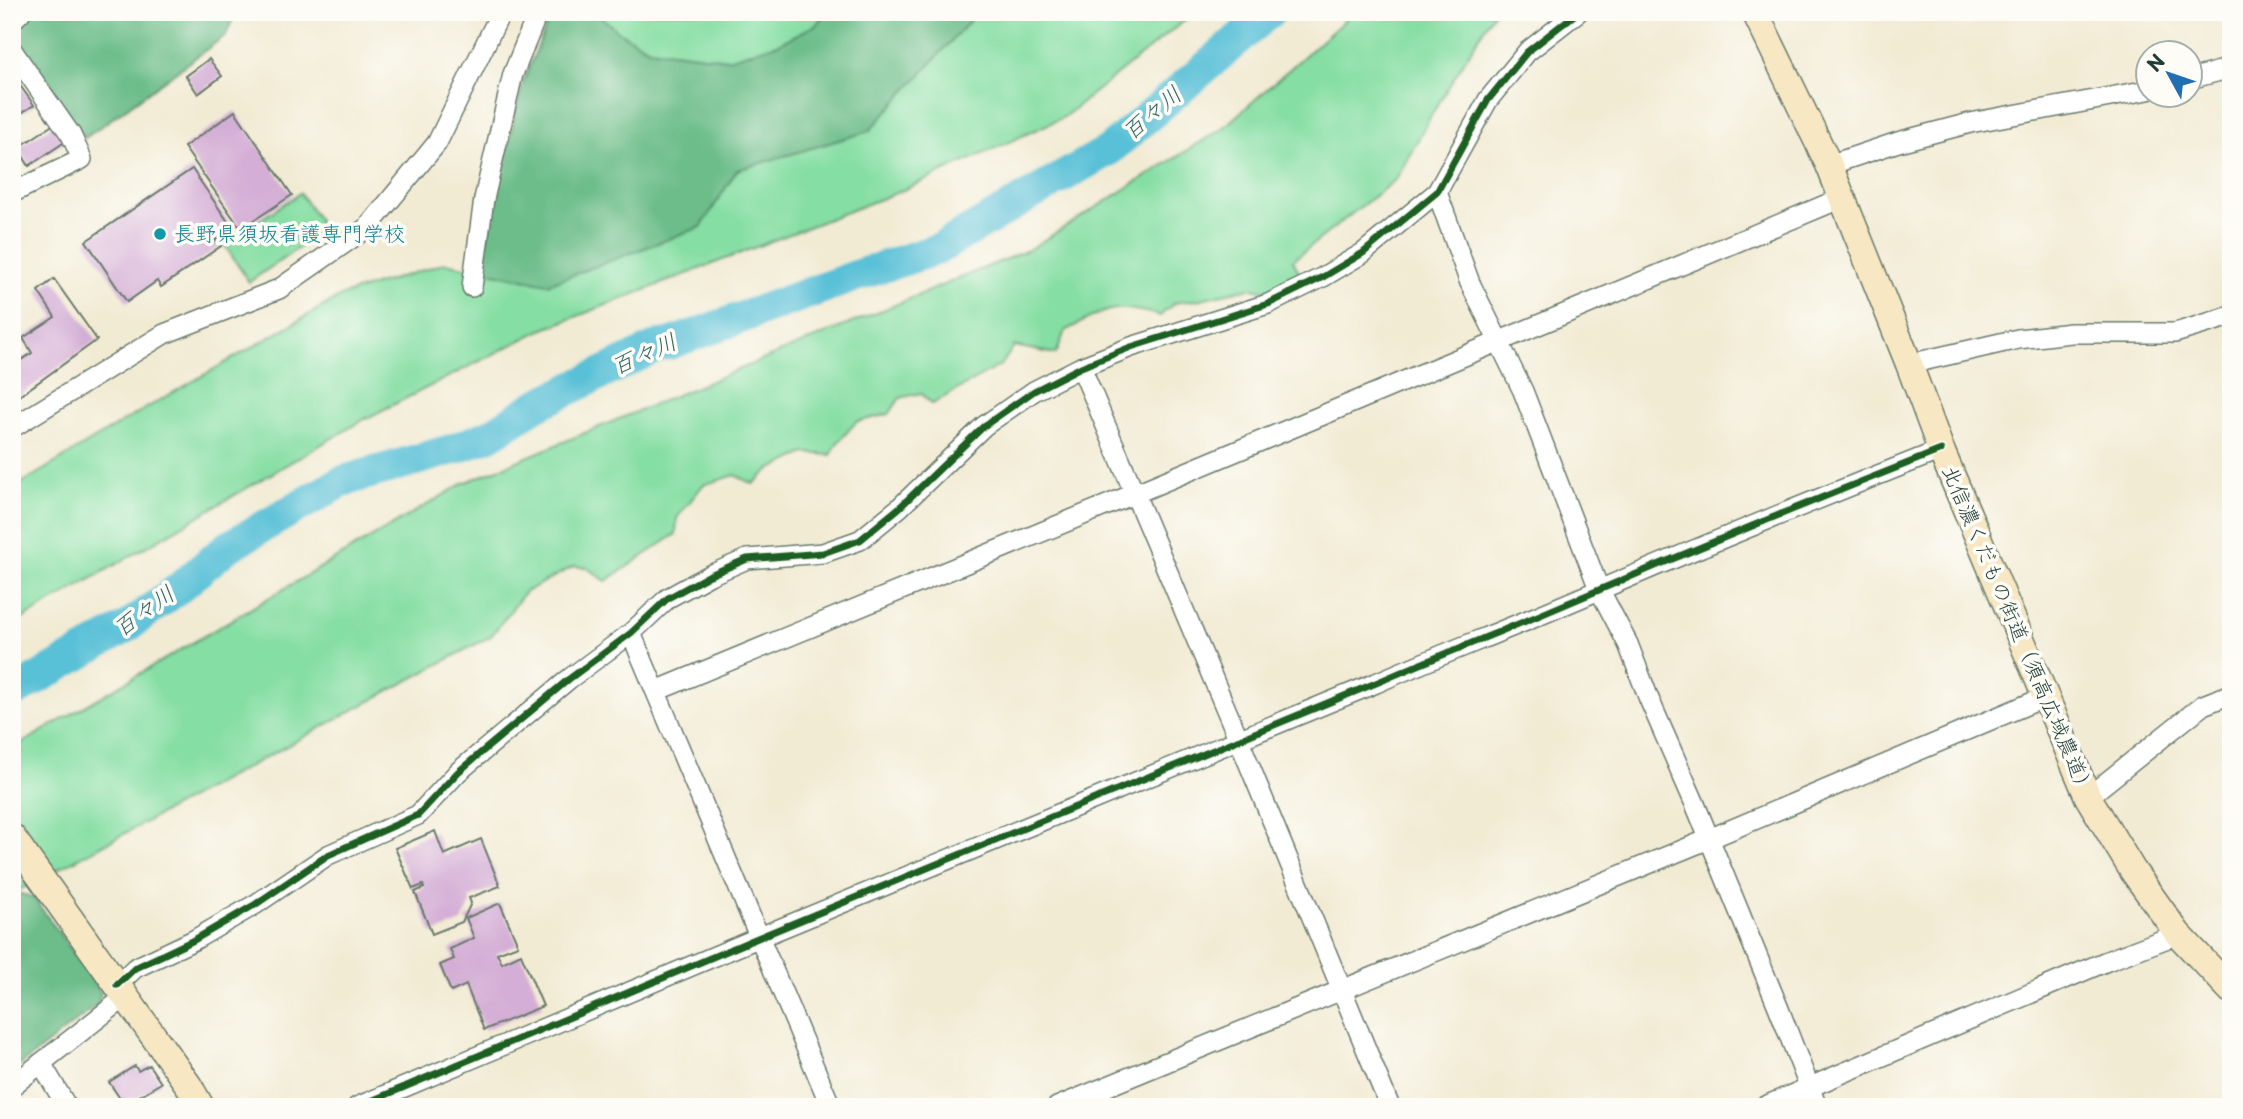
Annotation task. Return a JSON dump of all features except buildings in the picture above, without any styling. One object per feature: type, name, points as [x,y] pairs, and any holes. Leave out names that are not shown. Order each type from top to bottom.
[{"type":"street","points":[[12,21],[20,12]]},
{"type":"street","points":[[12,428],[164,334],[279,289],[369,227],[437,142],[501,12]]},
{"type":"street","points":[[472,287],[484,199],[513,74],[538,12]]},
{"type":"street","points":[[12,1087],[121,991],[135,968],[194,940],[256,904],[328,855],[418,815],[458,772],[569,679],[631,633],[668,598],[747,559],[823,553],[860,540],[899,508],[984,426],[1034,391],[1081,367],[1131,347],[1279,299],[1363,253],[1437,192],[1488,100],[1527,52],[1578,12]]},
{"type":"street","name":"北信濃くだもの街道（須高広域農道）","points":[[1755,12],[1829,166],[1909,363],[1941,450],[2088,797],[2133,871],[2178,934],[2231,990]]},
{"type":"street","points":[[12,50],[71,135],[82,159],[12,193]]},
{"type":"street","points":[[2204,75],[2231,68]]},
{"type":"street","points":[[1829,166],[1898,142],[1970,123],[2134,93]]},
{"type":"street","points":[[1437,192],[1470,283],[1522,391],[1599,589],[1628,643],[1775,998],[1817,1107]]},
{"type":"street","points":[[656,691],[1842,198]]},
{"type":"street","points":[[1909,363],[2018,339],[2071,333],[2175,333],[2231,317]]},
{"type":"street","points":[[1081,367],[1390,1107]]},
{"type":"street","points":[[357,1107],[1439,655],[1941,450]]},
{"type":"street","points":[[631,633],[831,1107]]},
{"type":"street","points":[[2088,797],[2203,705],[2231,694]]},
{"type":"street","points":[[1057,1107],[1709,839],[2045,696]]},
{"type":"street","points":[[12,837],[189,1086],[201,1107]]},
{"type":"street","points":[[1763,1107],[2178,934]]},
{"type":"street","points":[[41,1063],[67,1107]]},
{"type":"green space","points":[[31,12],[236,12],[226,35],[85,138],[13,32]]},
{"type":"green space","points":[[552,12],[595,12],[620,33],[649,49],[728,59],[778,44],[816,25],[826,12],[978,12],[869,131],[737,170],[701,227],[548,284],[484,271],[489,223],[523,82]]},
{"type":"green space","points":[[595,12],[826,12],[816,25],[778,44],[728,59],[649,49],[620,33]]},
{"type":"green space","points":[[977,12],[1195,12],[1064,117],[901,191],[539,331],[365,419],[12,625],[12,489],[343,295],[445,263],[548,284],[701,227],[737,170],[869,131]]},
{"type":"green space","points":[[1354,12],[1494,12],[1396,179],[1293,260],[1302,278],[1279,292],[1250,288],[1174,303],[1160,316],[1131,309],[1101,313],[1065,331],[1056,354],[1014,346],[1002,364],[932,404],[921,393],[900,398],[889,414],[856,422],[838,442],[831,455],[805,453],[769,470],[753,484],[735,475],[703,485],[677,518],[676,534],[606,581],[587,568],[574,566],[525,592],[491,636],[12,894],[12,749],[464,483],[1028,250],[1223,128]]},
{"type":"green space","points":[[300,193],[325,230],[249,282],[224,244]]},
{"type":"green space","points":[[12,894],[33,897],[101,993],[98,1004],[12,1072]]},
{"type":"waterway","name":"百々川","points":[[12,693],[127,627],[226,548],[343,481],[454,449],[490,435],[535,406],[660,345],[938,249],[1109,150],[1270,12]]},
{"type":"cycle path","points":[[117,985],[135,968],[194,940],[256,904],[328,855],[418,815],[458,772],[569,679],[631,633],[668,598],[747,559],[823,553],[860,540],[899,508],[984,426],[1034,391],[1081,367],[1131,347],[1268,304],[1323,277],[1363,253],[1437,192],[1488,100],[1527,52],[1578,12]]},
{"type":"cycle path","points":[[357,1107],[1736,532],[1941,450]]},
{"type":"place","name":"長野県須坂看護専門学校","points":[[160,234]]}]
